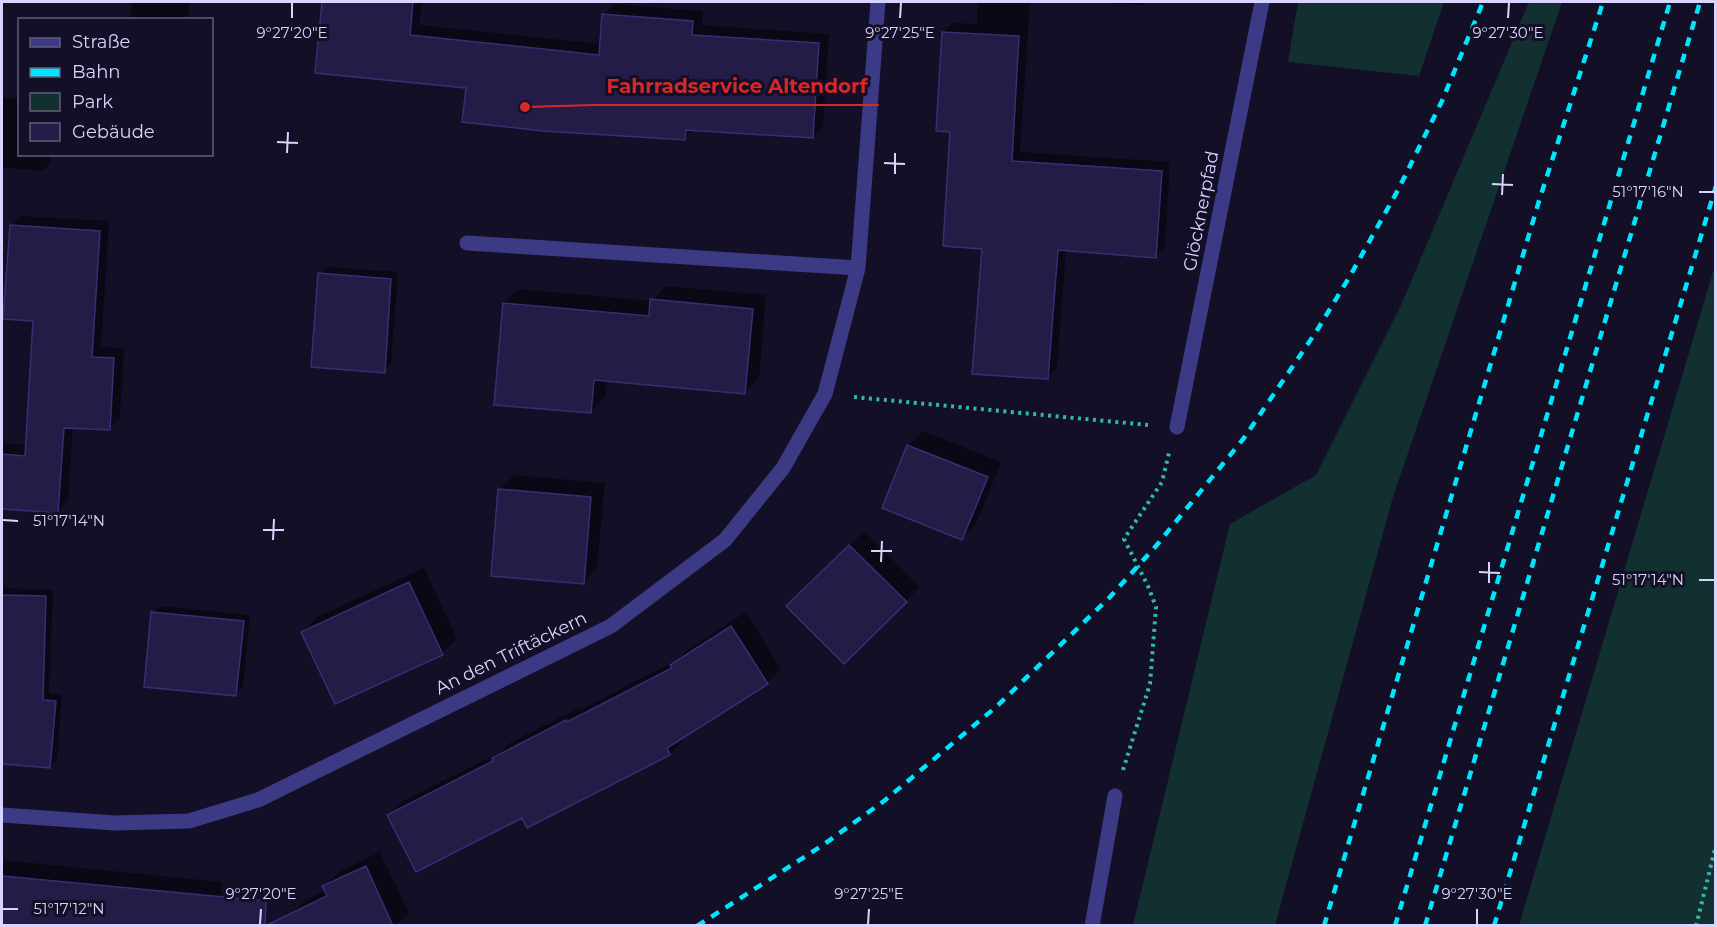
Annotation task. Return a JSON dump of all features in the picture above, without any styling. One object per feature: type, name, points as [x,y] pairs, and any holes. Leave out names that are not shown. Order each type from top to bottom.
[{"type":"street","name":"An den Triftäckern","points":[[2,815],[115,824],[189,821],[258,800],[611,626],[725,540],[783,468],[825,394],[858,268],[878,2]]},
{"type":"street","name":"Glöcknerpfad","points":[[1177,428],[1262,2]]},
{"type":"street","points":[[467,243],[858,268]]},
{"type":"street","points":[[1092,926],[1115,796]]},
{"type":"path","points":[[825,394],[1177,428],[1162,482],[1124,539],[1156,607],[1150,684],[1115,796]]},
{"type":"path","points":[[1696,926],[1716,844]]},
{"type":"green space","points":[[1298,2],[1444,2],[1419,76],[1288,62]]},
{"type":"green space","points":[[1529,2],[1562,2],[1393,497],[1275,925],[1133,925],[1230,524],[1316,475],[1402,303]]},
{"type":"green space","points":[[1715,265],[1715,925],[1519,925]]},
{"type":"building","points":[[322,2],[413,2],[410,35],[599,55],[602,14],[693,21],[692,35],[819,43],[813,138],[686,130],[685,140],[543,131],[462,122],[466,88],[315,73]]},
{"type":"building","points":[[942,32],[1019,36],[1012,161],[1162,171],[1156,258],[1058,250],[1048,379],[972,374],[982,249],[943,246],[950,132],[936,131]]},
{"type":"building","points":[[10,225],[100,231],[92,357],[114,358],[110,430],[64,428],[58,513],[2,509],[2,454],[25,456],[33,321],[3,319]]},
{"type":"building","points":[[318,273],[391,279],[385,373],[311,367]]},
{"type":"building","points":[[650,299],[753,309],[745,394],[594,380],[591,413],[494,405],[503,303],[649,316]]},
{"type":"building","points":[[907,445],[988,477],[962,540],[882,508]]},
{"type":"building","points":[[498,489],[591,497],[584,584],[491,576]]},
{"type":"building","points":[[849,545],[907,602],[844,664],[786,606]]},
{"type":"building","points":[[409,582],[443,655],[335,704],[301,632]]},
{"type":"building","points":[[2,595],[46,596],[43,700],[56,701],[50,768],[2,764]]},
{"type":"building","points":[[151,612],[244,621],[236,696],[144,687]]},
{"type":"building","points":[[731,626],[768,684],[667,748],[670,755],[527,828],[522,818],[416,872],[387,815],[493,761],[492,758],[672,668],[670,665]]},
{"type":"building","points":[[366,866],[393,926],[265,926],[327,896],[322,886]]},
{"type":"building","points":[[2,876],[266,901],[265,926],[2,926]]},
{"type":"railway","points":[[697,926],[823,845],[884,801],[996,707],[1109,598],[1156,546],[1244,438],[1316,332],[1350,276],[1398,190],[1442,101],[1483,2]]},
{"type":"railway","points":[[1324,926],[1539,201],[1603,2]]},
{"type":"railway","points":[[1395,926],[1670,2]]},
{"type":"railway","points":[[1425,926],[1700,2]]},
{"type":"railway","points":[[1494,926],[1716,186]]},
{"type":"place","name":"Fahrradservice Altendorf","points":[[525,107]]}]
